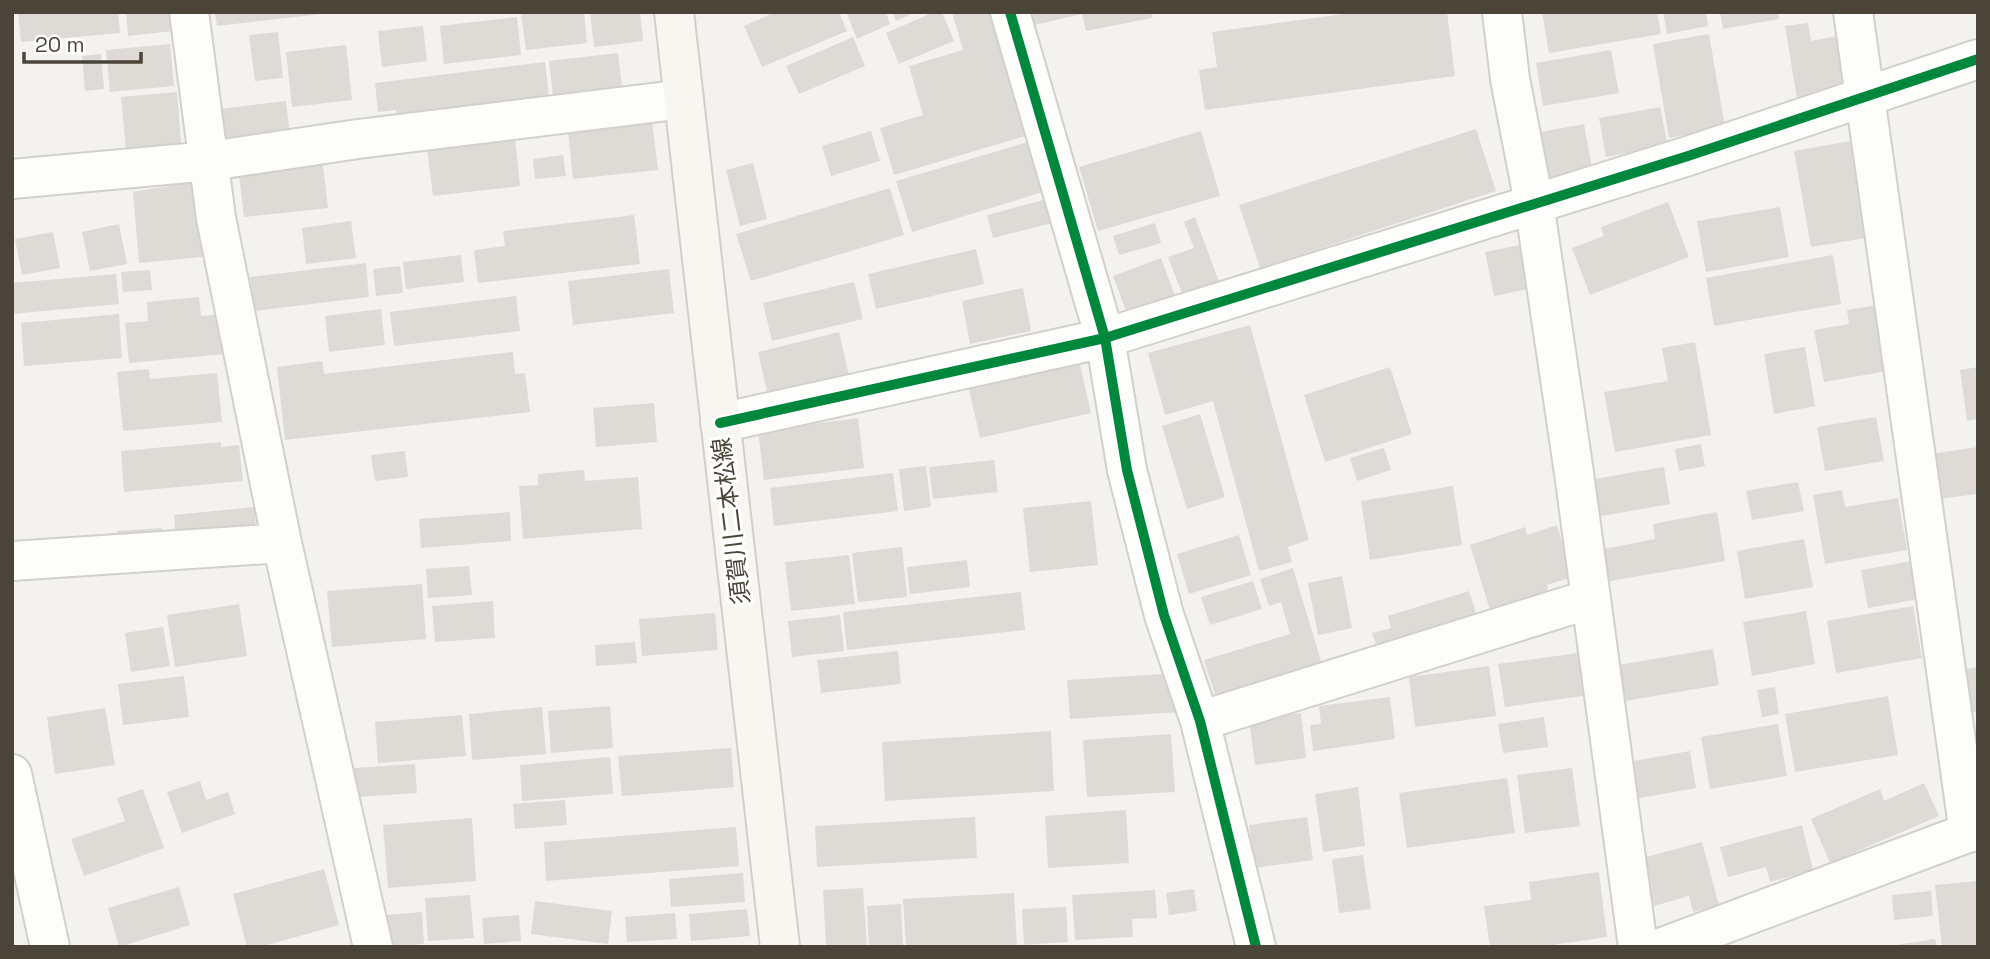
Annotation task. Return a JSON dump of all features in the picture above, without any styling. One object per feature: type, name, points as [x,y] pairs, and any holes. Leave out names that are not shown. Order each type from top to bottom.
[{"type":"main road","name":"須賀川二本松線","points":[[674,12],[780,947]]},
{"type":"street","points":[[189,12],[216,218],[282,542],[373,947]]},
{"type":"street","points":[[1010,12],[1105,338],[1127,470],[1164,615],[1200,721],[1256,947]]},
{"type":"street","points":[[1502,12],[1510,79],[1534,204],[1638,947]]},
{"type":"street","points":[[1664,947],[1973,831],[1853,12]]},
{"type":"street","points":[[720,423],[1105,338],[1252,295],[1866,98],[1978,59]]},
{"type":"street","points":[[12,179],[210,161],[358,139],[684,99]]},
{"type":"street","points":[[12,561],[282,542]]},
{"type":"street","points":[[1200,721],[1590,599]]},
{"type":"street","points":[[12,774],[50,947]]},
{"type":"building","points":[[18,12],[118,12],[120,33],[21,42]]},
{"type":"building","points":[[126,12],[171,12],[173,31],[128,36]]},
{"type":"building","points":[[215,12],[321,12],[321,14],[217,26]]},
{"type":"building","points":[[584,12],[587,43],[526,50],[521,14]]},
{"type":"building","points":[[590,12],[640,12],[643,41],[594,47]]},
{"type":"building","points":[[775,12],[839,12],[847,31],[762,67],[744,26]]},
{"type":"building","points":[[846,12],[886,12],[890,24],[857,39]]},
{"type":"building","points":[[892,12],[916,12],[896,21]]},
{"type":"building","points":[[934,12],[942,12],[954,41],[899,64],[886,33]]},
{"type":"building","points":[[952,12],[996,12],[1032,134],[894,175],[880,128],[923,115],[909,66],[963,50]]},
{"type":"building","points":[[1032,12],[1151,12],[1152,18],[1086,31],[1082,14],[1035,25]]},
{"type":"building","points":[[1358,12],[1447,12],[1455,76],[1205,110],[1199,70],[1217,67],[1212,32]]},
{"type":"building","points":[[1542,12],[1657,12],[1661,34],[1549,53]]},
{"type":"building","points":[[1663,12],[1706,12],[1708,26],[1667,34]]},
{"type":"building","points":[[1720,12],[1778,12],[1779,19],[1723,29]]},
{"type":"building","points":[[517,17],[521,55],[444,64],[440,26]]},
{"type":"building","points":[[1808,23],[1811,41],[1848,34],[1858,88],[1797,99],[1785,26]]},
{"type":"building","points":[[423,26],[427,61],[382,67],[378,31]]},
{"type":"building","points":[[278,32],[283,78],[255,81],[249,35]]},
{"type":"building","points":[[1709,34],[1725,128],[1669,138],[1653,44]]},
{"type":"building","points":[[853,37],[865,66],[799,94],[786,66]]},
{"type":"building","points":[[170,44],[174,86],[110,92],[106,50]]},
{"type":"building","points":[[346,45],[352,100],[292,107],[286,52]]},
{"type":"building","points":[[1611,50],[1619,93],[1543,106],[1536,63]]},
{"type":"building","points":[[618,53],[623,96],[554,104],[549,61]]},
{"type":"building","points":[[101,54],[104,89],[85,91],[82,56]]},
{"type":"building","points":[[545,62],[550,106],[398,123],[396,110],[378,112],[375,83]]},
{"type":"building","points":[[177,92],[181,143],[126,149],[121,97]]},
{"type":"building","points":[[286,101],[290,137],[215,145],[211,110]]},
{"type":"building","points":[[1660,107],[1668,146],[1606,157],[1599,118]]},
{"type":"building","points":[[652,121],[658,170],[573,179],[568,131]]},
{"type":"building","points":[[1584,124],[1593,173],[1549,180],[1541,132]]},
{"type":"building","points":[[1476,129],[1496,191],[1260,268],[1239,205]]},
{"type":"building","points":[[871,131],[880,161],[831,176],[822,146]]},
{"type":"building","points":[[1201,131],[1220,196],[1098,231],[1079,167]]},
{"type":"building","points":[[515,138],[520,186],[433,196],[427,148]]},
{"type":"building","points":[[1850,141],[1866,238],[1811,247],[1794,151]]},
{"type":"building","points":[[1028,142],[1043,192],[912,232],[896,181]]},
{"type":"building","points":[[563,155],[566,176],[535,179],[533,159]]},
{"type":"building","points":[[753,163],[767,219],[740,226],[726,170]]},
{"type":"building","points":[[323,165],[328,208],[244,217],[239,175]]},
{"type":"building","points":[[193,182],[212,256],[139,263],[133,192]]},
{"type":"building","points":[[890,188],[904,235],[751,281],[736,234]]},
{"type":"building","points":[[1055,197],[1061,221],[993,238],[987,215]]},
{"type":"building","points":[[1668,202],[1689,257],[1590,295],[1572,248],[1604,236],[1601,227]]},
{"type":"building","points":[[1780,207],[1789,257],[1706,272],[1697,221]]},
{"type":"building","points":[[634,215],[640,264],[478,283],[474,250],[505,246],[503,231]]},
{"type":"building","points":[[1195,217],[1222,290],[1186,304],[1168,257],[1194,248],[1184,222]]},
{"type":"building","points":[[351,221],[356,258],[306,264],[302,228]]},
{"type":"building","points":[[1155,223],[1161,243],[1119,255],[1113,236]]},
{"type":"building","points":[[119,224],[127,264],[90,271],[82,232]]},
{"type":"building","points":[[53,232],[60,268],[22,275],[15,239]]},
{"type":"building","points":[[1524,244],[1533,288],[1494,296],[1485,252]]},
{"type":"building","points":[[976,249],[984,284],[876,309],[868,274]]},
{"type":"building","points":[[461,255],[464,282],[406,289],[403,262]]},
{"type":"building","points":[[1833,255],[1841,304],[1714,326],[1706,278]]},
{"type":"building","points":[[1161,258],[1177,301],[1129,319],[1113,276]]},
{"type":"building","points":[[366,263],[369,297],[254,311],[250,277]]},
{"type":"building","points":[[400,266],[403,293],[376,296],[373,269]]},
{"type":"building","points":[[669,269],[674,313],[573,325],[568,281]]},
{"type":"building","points":[[150,270],[152,290],[123,292],[121,272]]},
{"type":"building","points":[[116,274],[119,304],[12,314],[12,283]]},
{"type":"building","points":[[854,282],[863,319],[772,341],[763,303]]},
{"type":"building","points":[[1023,288],[1031,331],[970,344],[962,301]]},
{"type":"building","points":[[516,296],[520,331],[394,346],[390,312]]},
{"type":"building","points":[[199,297],[201,316],[221,314],[225,354],[129,363],[125,323],[148,321],[147,302]]},
{"type":"building","points":[[1877,305],[1888,371],[1824,382],[1814,330],[1849,324],[1847,310]]},
{"type":"building","points":[[381,309],[385,345],[329,352],[325,316]]},
{"type":"building","points":[[119,314],[122,358],[24,366],[21,323]]},
{"type":"building","points":[[1250,325],[1309,540],[1288,547],[1292,562],[1259,571],[1213,401],[1165,415],[1148,353]]},
{"type":"building","points":[[839,332],[850,380],[769,400],[758,352]]},
{"type":"building","points":[[1695,342],[1711,435],[1615,452],[1604,392],[1668,381],[1662,348]]},
{"type":"building","points":[[1805,347],[1815,406],[1774,414],[1764,354]]},
{"type":"building","points":[[513,352],[515,374],[525,373],[530,412],[285,440],[277,367],[322,361],[324,374]]},
{"type":"building","points":[[1079,360],[1091,413],[980,438],[968,385]]},
{"type":"building","points":[[1390,367],[1412,434],[1325,462],[1304,395]]},
{"type":"building","points":[[1978,367],[1978,419],[1967,421],[1960,370]]},
{"type":"building","points":[[149,369],[150,379],[217,373],[222,422],[123,431],[117,372]]},
{"type":"building","points":[[654,403],[657,442],[596,447],[593,408]]},
{"type":"building","points":[[1200,414],[1225,497],[1187,509],[1162,426]]},
{"type":"building","points":[[1876,417],[1884,461],[1825,471],[1817,427]]},
{"type":"building","points":[[858,418],[864,468],[764,480],[758,431]]},
{"type":"building","points":[[221,442],[221,447],[239,445],[243,481],[124,492],[121,451]]},
{"type":"building","points":[[1701,444],[1705,466],[1679,471],[1675,449]]},
{"type":"building","points":[[1978,447],[1978,494],[1937,499],[1930,454]]},
{"type":"building","points":[[1384,448],[1391,470],[1357,481],[1350,458]]},
{"type":"building","points":[[405,451],[408,477],[375,481],[371,455]]},
{"type":"building","points":[[994,460],[998,492],[933,499],[929,467]]},
{"type":"building","points":[[926,466],[931,507],[904,511],[899,469]]},
{"type":"building","points":[[1664,467],[1670,504],[1596,517],[1589,480]]},
{"type":"building","points":[[584,470],[585,481],[638,477],[642,529],[523,539],[519,486],[538,485],[538,474]]},
{"type":"building","points":[[893,473],[898,511],[774,526],[770,488]]},
{"type":"building","points":[[1798,482],[1804,511],[1752,520],[1746,491]]},
{"type":"building","points":[[1453,486],[1462,545],[1370,560],[1361,501]]},
{"type":"building","points":[[1842,490],[1845,507],[1898,498],[1907,550],[1825,564],[1813,495]]},
{"type":"building","points":[[1091,501],[1098,565],[1030,572],[1023,508]]},
{"type":"building","points":[[254,507],[257,537],[176,544],[174,515]]},
{"type":"building","points":[[510,512],[511,541],[421,548],[419,519]]},
{"type":"building","points":[[1717,512],[1725,561],[1605,582],[1599,550],[1655,539],[1653,524]]},
{"type":"building","points":[[1557,525],[1573,577],[1547,585],[1548,591],[1490,610],[1470,545],[1525,527],[1527,535]]},
{"type":"building","points":[[162,528],[163,545],[118,548],[117,531]]},
{"type":"building","points":[[1239,535],[1251,575],[1189,594],[1177,554]]},
{"type":"building","points":[[1804,539],[1813,587],[1745,599],[1737,551]]},
{"type":"building","points":[[902,547],[907,597],[858,602],[852,553]]},
{"type":"building","points":[[849,555],[855,604],[791,611],[785,562]]},
{"type":"building","points":[[967,560],[970,587],[910,594],[907,567]]},
{"type":"building","points":[[1918,560],[1925,598],[1868,608],[1861,570]]},
{"type":"building","points":[[469,566],[472,595],[428,598],[426,569]]},
{"type":"building","points":[[1293,568],[1324,671],[1218,704],[1204,660],[1290,634],[1281,602],[1269,606],[1260,579]]},
{"type":"building","points":[[1342,576],[1352,628],[1318,635],[1308,583]]},
{"type":"building","points":[[1253,581],[1262,609],[1210,625],[1201,597]]},
{"type":"building","points":[[422,584],[426,639],[332,647],[327,591]]},
{"type":"building","points":[[1469,591],[1479,622],[1379,653],[1372,633],[1391,628],[1388,616]]},
{"type":"building","points":[[1021,592],[1025,630],[847,650],[843,612]]},
{"type":"building","points":[[493,601],[495,638],[435,642],[432,606]]},
{"type":"building","points":[[239,604],[247,656],[175,667],[167,615]]},
{"type":"building","points":[[1913,606],[1922,658],[1836,673],[1827,621]]},
{"type":"building","points":[[1806,611],[1815,664],[1752,676],[1743,622]]},
{"type":"building","points":[[715,613],[718,650],[642,656],[639,619]]},
{"type":"building","points":[[840,615],[844,651],[792,657],[788,621]]},
{"type":"building","points":[[163,627],[170,666],[131,672],[125,633]]},
{"type":"building","points":[[635,642],[637,663],[596,666],[595,645]]},
{"type":"building","points":[[1713,649],[1719,685],[1625,701],[1618,665]]},
{"type":"building","points":[[898,651],[901,684],[821,693],[817,660]]},
{"type":"building","points":[[1585,652],[1590,695],[1505,707],[1498,664]]},
{"type":"building","points":[[1489,666],[1496,716],[1415,727],[1409,677]]},
{"type":"building","points":[[1978,667],[1978,712],[1967,713],[1961,670]]},
{"type":"building","points":[[1179,673],[1181,712],[1070,719],[1067,680]]},
{"type":"building","points":[[184,676],[189,717],[123,725],[118,684]]},
{"type":"building","points":[[1775,687],[1779,714],[1762,717],[1757,690]]},
{"type":"building","points":[[1888,696],[1898,755],[1795,772],[1785,714]]},
{"type":"building","points":[[1390,697],[1395,739],[1313,751],[1310,725],[1321,724],[1319,706]]},
{"type":"building","points":[[610,706],[613,748],[551,753],[548,711]]},
{"type":"building","points":[[542,707],[546,754],[472,760],[469,714]]},
{"type":"building","points":[[105,708],[115,765],[55,774],[47,717]]},
{"type":"building","points":[[1301,713],[1306,758],[1255,765],[1249,720]]},
{"type":"building","points":[[462,715],[466,756],[378,763],[375,722]]},
{"type":"building","points":[[1544,717],[1548,747],[1503,753],[1498,724]]},
{"type":"building","points":[[1778,724],[1787,776],[1710,789],[1701,737]]},
{"type":"building","points":[[1051,731],[1054,791],[885,801],[882,742]]},
{"type":"building","points":[[1978,731],[1978,764],[1967,732]]},
{"type":"building","points":[[1171,734],[1175,792],[1087,797],[1083,740]]},
{"type":"building","points":[[731,748],[734,787],[622,796],[618,756]]},
{"type":"building","points":[[1690,751],[1696,788],[1634,799],[1628,762]]},
{"type":"building","points":[[610,757],[613,794],[522,801],[520,765]]},
{"type":"building","points":[[415,764],[417,793],[356,797],[354,768]]},
{"type":"building","points":[[1572,768],[1580,826],[1525,833],[1517,775]]},
{"type":"building","points":[[1507,778],[1515,833],[1407,848],[1399,793]]},
{"type":"building","points":[[200,781],[206,800],[228,792],[235,814],[182,833],[167,792]]},
{"type":"building","points":[[1924,783],[1939,816],[1830,863],[1811,819],[1880,789],[1884,801]]},
{"type":"building","points":[[1358,787],[1365,846],[1323,852],[1315,794]]},
{"type":"building","points":[[143,789],[164,848],[84,876],[71,839],[125,821],[117,798]]},
{"type":"building","points":[[565,800],[567,825],[515,829],[513,804]]},
{"type":"building","points":[[1126,810],[1129,863],[1048,868],[1045,816]]},
{"type":"building","points":[[975,817],[977,858],[817,867],[815,826]]},
{"type":"building","points":[[1307,817],[1313,860],[1254,868],[1249,825]]},
{"type":"building","points":[[472,818],[476,881],[388,888],[383,825]]},
{"type":"building","points":[[1802,825],[1813,870],[1770,882],[1766,867],[1728,877],[1720,847]]},
{"type":"building","points":[[736,827],[739,866],[546,881],[544,842]]},
{"type":"building","points":[[1702,842],[1719,905],[1693,912],[1689,896],[1654,906],[1642,858]]},
{"type":"building","points":[[1363,855],[1371,909],[1339,913],[1332,859]]},
{"type":"building","points":[[324,869],[339,925],[260,947],[247,947],[233,894]]},
{"type":"building","points":[[1599,872],[1607,937],[1539,947],[1490,947],[1484,906],[1531,900],[1529,882]]},
{"type":"building","points":[[743,873],[745,902],[671,907],[669,879]]},
{"type":"building","points":[[1978,881],[1978,947],[1942,947],[1935,885]]},
{"type":"building","points":[[179,887],[190,925],[119,947],[108,908]]},
{"type":"building","points":[[863,888],[867,947],[826,947],[823,890]]},
{"type":"building","points":[[1194,889],[1197,911],[1169,915],[1166,893]]},
{"type":"building","points":[[1155,890],[1157,918],[1132,919],[1133,937],[1075,940],[1072,895]]},
{"type":"building","points":[[1931,891],[1933,916],[1894,920],[1892,895]]},
{"type":"building","points":[[1014,893],[1017,946],[906,947],[903,899]]},
{"type":"building","points":[[470,895],[474,938],[428,941],[425,898]]},
{"type":"building","points":[[535,901],[612,911],[608,944],[531,934]]},
{"type":"building","points":[[901,904],[903,946],[869,947],[867,906]]},
{"type":"building","points":[[1066,907],[1068,942],[1024,945],[1022,909]]},
{"type":"building","points":[[747,909],[750,936],[691,941],[689,914]]},
{"type":"building","points":[[422,912],[424,944],[389,947],[386,915]]},
{"type":"building","points":[[675,913],[677,939],[627,942],[625,917]]},
{"type":"building","points":[[519,915],[521,941],[484,944],[482,918]]},
{"type":"building","points":[[1935,939],[1937,947],[1896,945]]},
{"type":"cycle path","points":[[1010,12],[1105,338],[1127,470],[1164,615],[1200,721],[1256,947]]},
{"type":"cycle path","points":[[720,423],[1105,338],[1688,156],[1978,59]]}]
